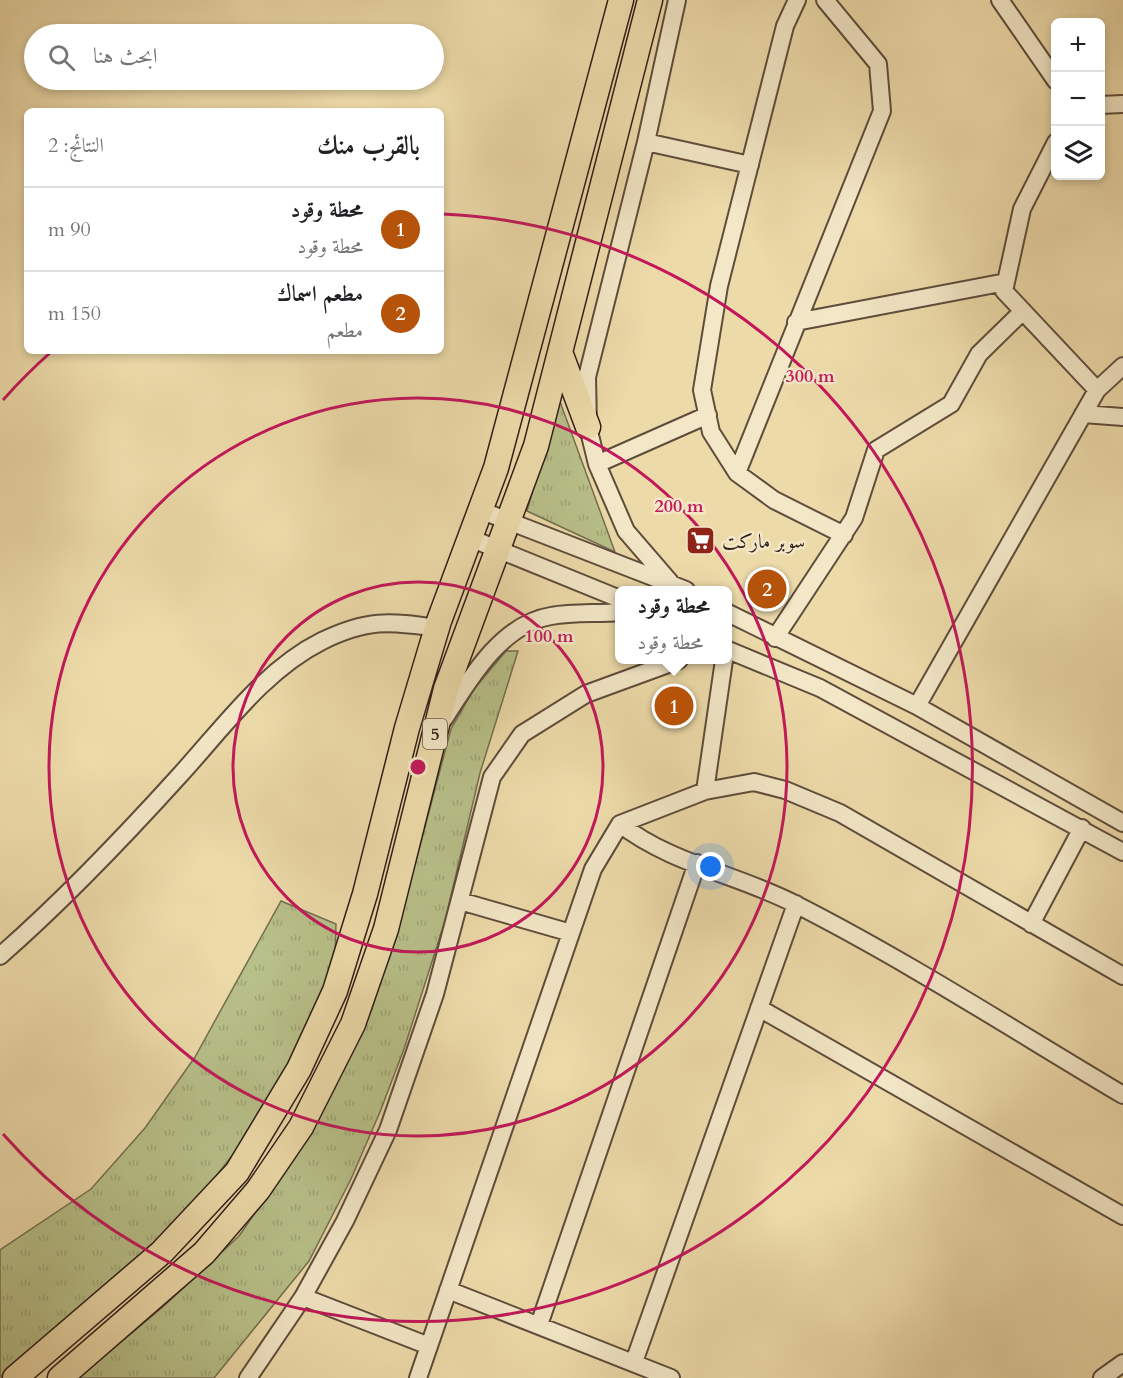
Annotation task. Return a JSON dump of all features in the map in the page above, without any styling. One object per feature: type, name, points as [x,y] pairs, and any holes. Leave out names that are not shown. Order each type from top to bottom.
[{"type":"highway","name":"5","points":[[15,1378],[162,1252],[229,1180],[300,1069],[335,991],[365,894],[407,728],[437,628],[480,510],[508,422],[621,0]]},
{"type":"highway","name":"5","points":[[60,1378],[204,1253],[258,1190],[301,1127],[353,1024],[382,940],[446,689],[536,446],[650,0]]},
{"type":"highway","points":[[560,352],[588,427]]},
{"type":"street","points":[[670,582],[626,531],[597,464],[588,427],[587,377],[646,142],[677,0]]},
{"type":"street","points":[[797,0],[785,26],[720,286],[702,390],[711,432],[737,473],[774,500],[844,535]]},
{"type":"street","points":[[737,473],[882,111],[878,64],[825,0]]},
{"type":"street","points":[[1000,0],[1051,74]]},
{"type":"street","points":[[1105,105],[1123,104]]},
{"type":"street","points":[[646,142],[750,165]]},
{"type":"street","points":[[1051,152],[1022,209],[1004,291],[1097,390]]},
{"type":"street","points":[[796,322],[1006,282]]},
{"type":"street","points":[[775,638],[855,518],[876,450],[951,404],[979,354],[1023,311]]},
{"type":"street","points":[[907,734],[1097,390],[1123,366]]},
{"type":"street","points":[[1083,414],[1123,417]]},
{"type":"street","points":[[597,464],[708,415]]},
{"type":"street","points":[[480,510],[677,586]]},
{"type":"street","points":[[470,538],[498,547],[615,597]]},
{"type":"street","points":[[435,732],[474,673],[501,644],[525,626],[550,616],[615,612]]},
{"type":"street","points":[[732,615],[920,708],[1123,823]]},
{"type":"street","points":[[0,956],[74,888],[264,682],[302,653],[357,627],[388,621],[437,628]]},
{"type":"street","points":[[732,652],[820,688],[1123,852]]},
{"type":"street","points":[[248,1378],[303,1297],[345,1221],[388,1130],[435,994],[492,777],[522,734],[586,694],[668,664]]},
{"type":"street","points":[[705,792],[723,664]]},
{"type":"street","points":[[418,1378],[593,869],[620,824],[705,792],[754,782],[785,790],[840,813],[1123,976]]},
{"type":"street","points":[[620,824],[644,842],[770,891],[796,904],[911,969],[1123,1095]]},
{"type":"street","points":[[1031,924],[1082,828]]},
{"type":"street","points":[[539,1325],[697,862]]},
{"type":"street","points":[[460,901],[571,933]]},
{"type":"street","points":[[634,1362],[796,904]]},
{"type":"street","points":[[759,1008],[1123,1216]]},
{"type":"street","points":[[448,1290],[671,1378]]},
{"type":"street","points":[[303,1297],[429,1346]]},
{"type":"street","points":[[1102,1378],[1123,1363]]},
{"type":"green space","points":[[559,399],[615,552],[527,511]]},
{"type":"green space","points":[[506,651],[518,651],[480,773],[445,921],[404,1049],[351,1179],[309,1261],[214,1378],[78,1378],[164,1306],[239,1236],[305,1142],[372,1009],[418,853],[451,729],[474,689]]},
{"type":"green space","points":[[281,901],[336,924],[335,960],[293,1061],[245,1139],[196,1202],[144,1258],[0,1377],[0,1250],[91,1189],[145,1128],[195,1057]]},
{"type":"place","name":"سوبر ماركت","points":[[701,541]]},
{"type":"place","name":"مطعم اسماك","points":[[767,589]]},
{"type":"place","name":"محطة وقود","points":[[674,706]]}]
